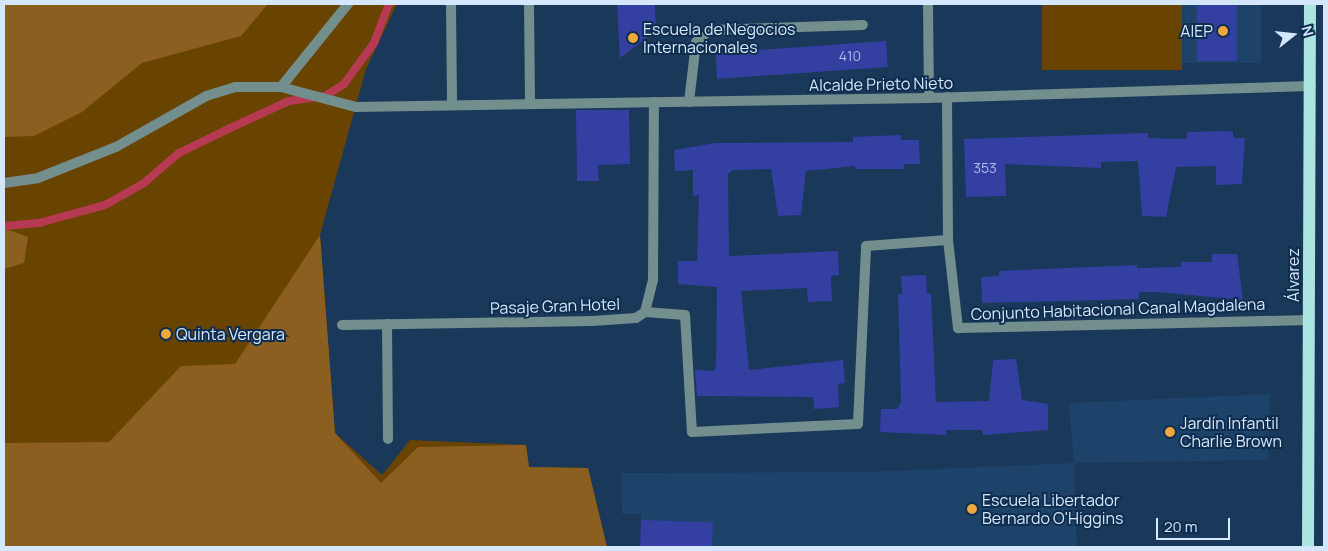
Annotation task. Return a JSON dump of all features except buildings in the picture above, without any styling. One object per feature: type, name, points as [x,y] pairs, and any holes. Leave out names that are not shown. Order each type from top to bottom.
[{"type":"main road","name":"Álvarez","points":[[1308,547],[1310,4]]},
{"type":"street","points":[[281,87],[348,4]]},
{"type":"street","points":[[451,4],[452,104]]},
{"type":"street","points":[[529,4],[530,102]]},
{"type":"street","points":[[928,4],[929,98]]},
{"type":"street","points":[[689,102],[696,42],[710,30],[863,26]]},
{"type":"street","name":"Alcalde Prieto Nieto","points":[[4,183],[38,178],[116,148],[206,96],[235,87],[281,87],[330,103],[356,107],[530,102],[689,102],[929,98],[1311,86]]},
{"type":"street","name":"Conjunto Habitacional Canal Magdalena","points":[[947,97],[948,240],[958,328],[1309,320]]},
{"type":"street","points":[[654,102],[653,280],[646,312],[685,315],[692,432],[858,424],[866,246],[948,240]]},
{"type":"street","name":"Pasaje Gran Hotel","points":[[342,325],[592,321],[636,318],[646,312]]},
{"type":"street","points":[[386,324],[388,438]]},
{"type":"shaded area","name":"Quinta Vergara","points":[[4,4],[397,4],[366,69],[320,235],[335,433],[382,475],[410,440],[526,445],[529,467],[588,468],[607,547],[4,547]]},
{"type":"shaded area","points":[[4,4],[268,4],[241,36],[142,63],[82,112],[34,136],[4,137]]},
{"type":"shaded area","points":[[1042,4],[1182,4],[1182,70],[1042,70]]},
{"type":"shaded area","name":"AIEP","points":[[1182,4],[1261,4],[1261,63],[1182,63]]},
{"type":"shaded area","points":[[4,228],[28,237],[24,263],[4,269]]},
{"type":"shaded area","points":[[320,235],[335,433],[381,483],[418,447],[526,445],[529,467],[588,468],[607,547],[4,547],[4,443],[109,442],[181,366],[235,364]]},
{"type":"shaded area","name":"Jardín Infantil Charlie Brown","points":[[1270,394],[1268,460],[1074,463],[1069,403]]},
{"type":"shaded area","points":[[1074,463],[1077,547],[641,547],[641,514],[622,514],[621,473],[866,472]]},
{"type":"waterway","points":[[4,226],[39,223],[105,205],[144,183],[179,153],[289,101],[325,96],[344,84],[374,43],[389,4]]},
{"type":"place","name":"AIEP","points":[[1223,31]]},
{"type":"place","name":"Escuela de Negocios Internacionales","points":[[633,38]]},
{"type":"place","name":"Quinta Vergara","points":[[166,334]]},
{"type":"place","name":"Jardín Infantil Charlie Brown","points":[[1170,432]]},
{"type":"place","name":"Escuela Libertador Bernardo O'Higgins","points":[[972,509]]}]
